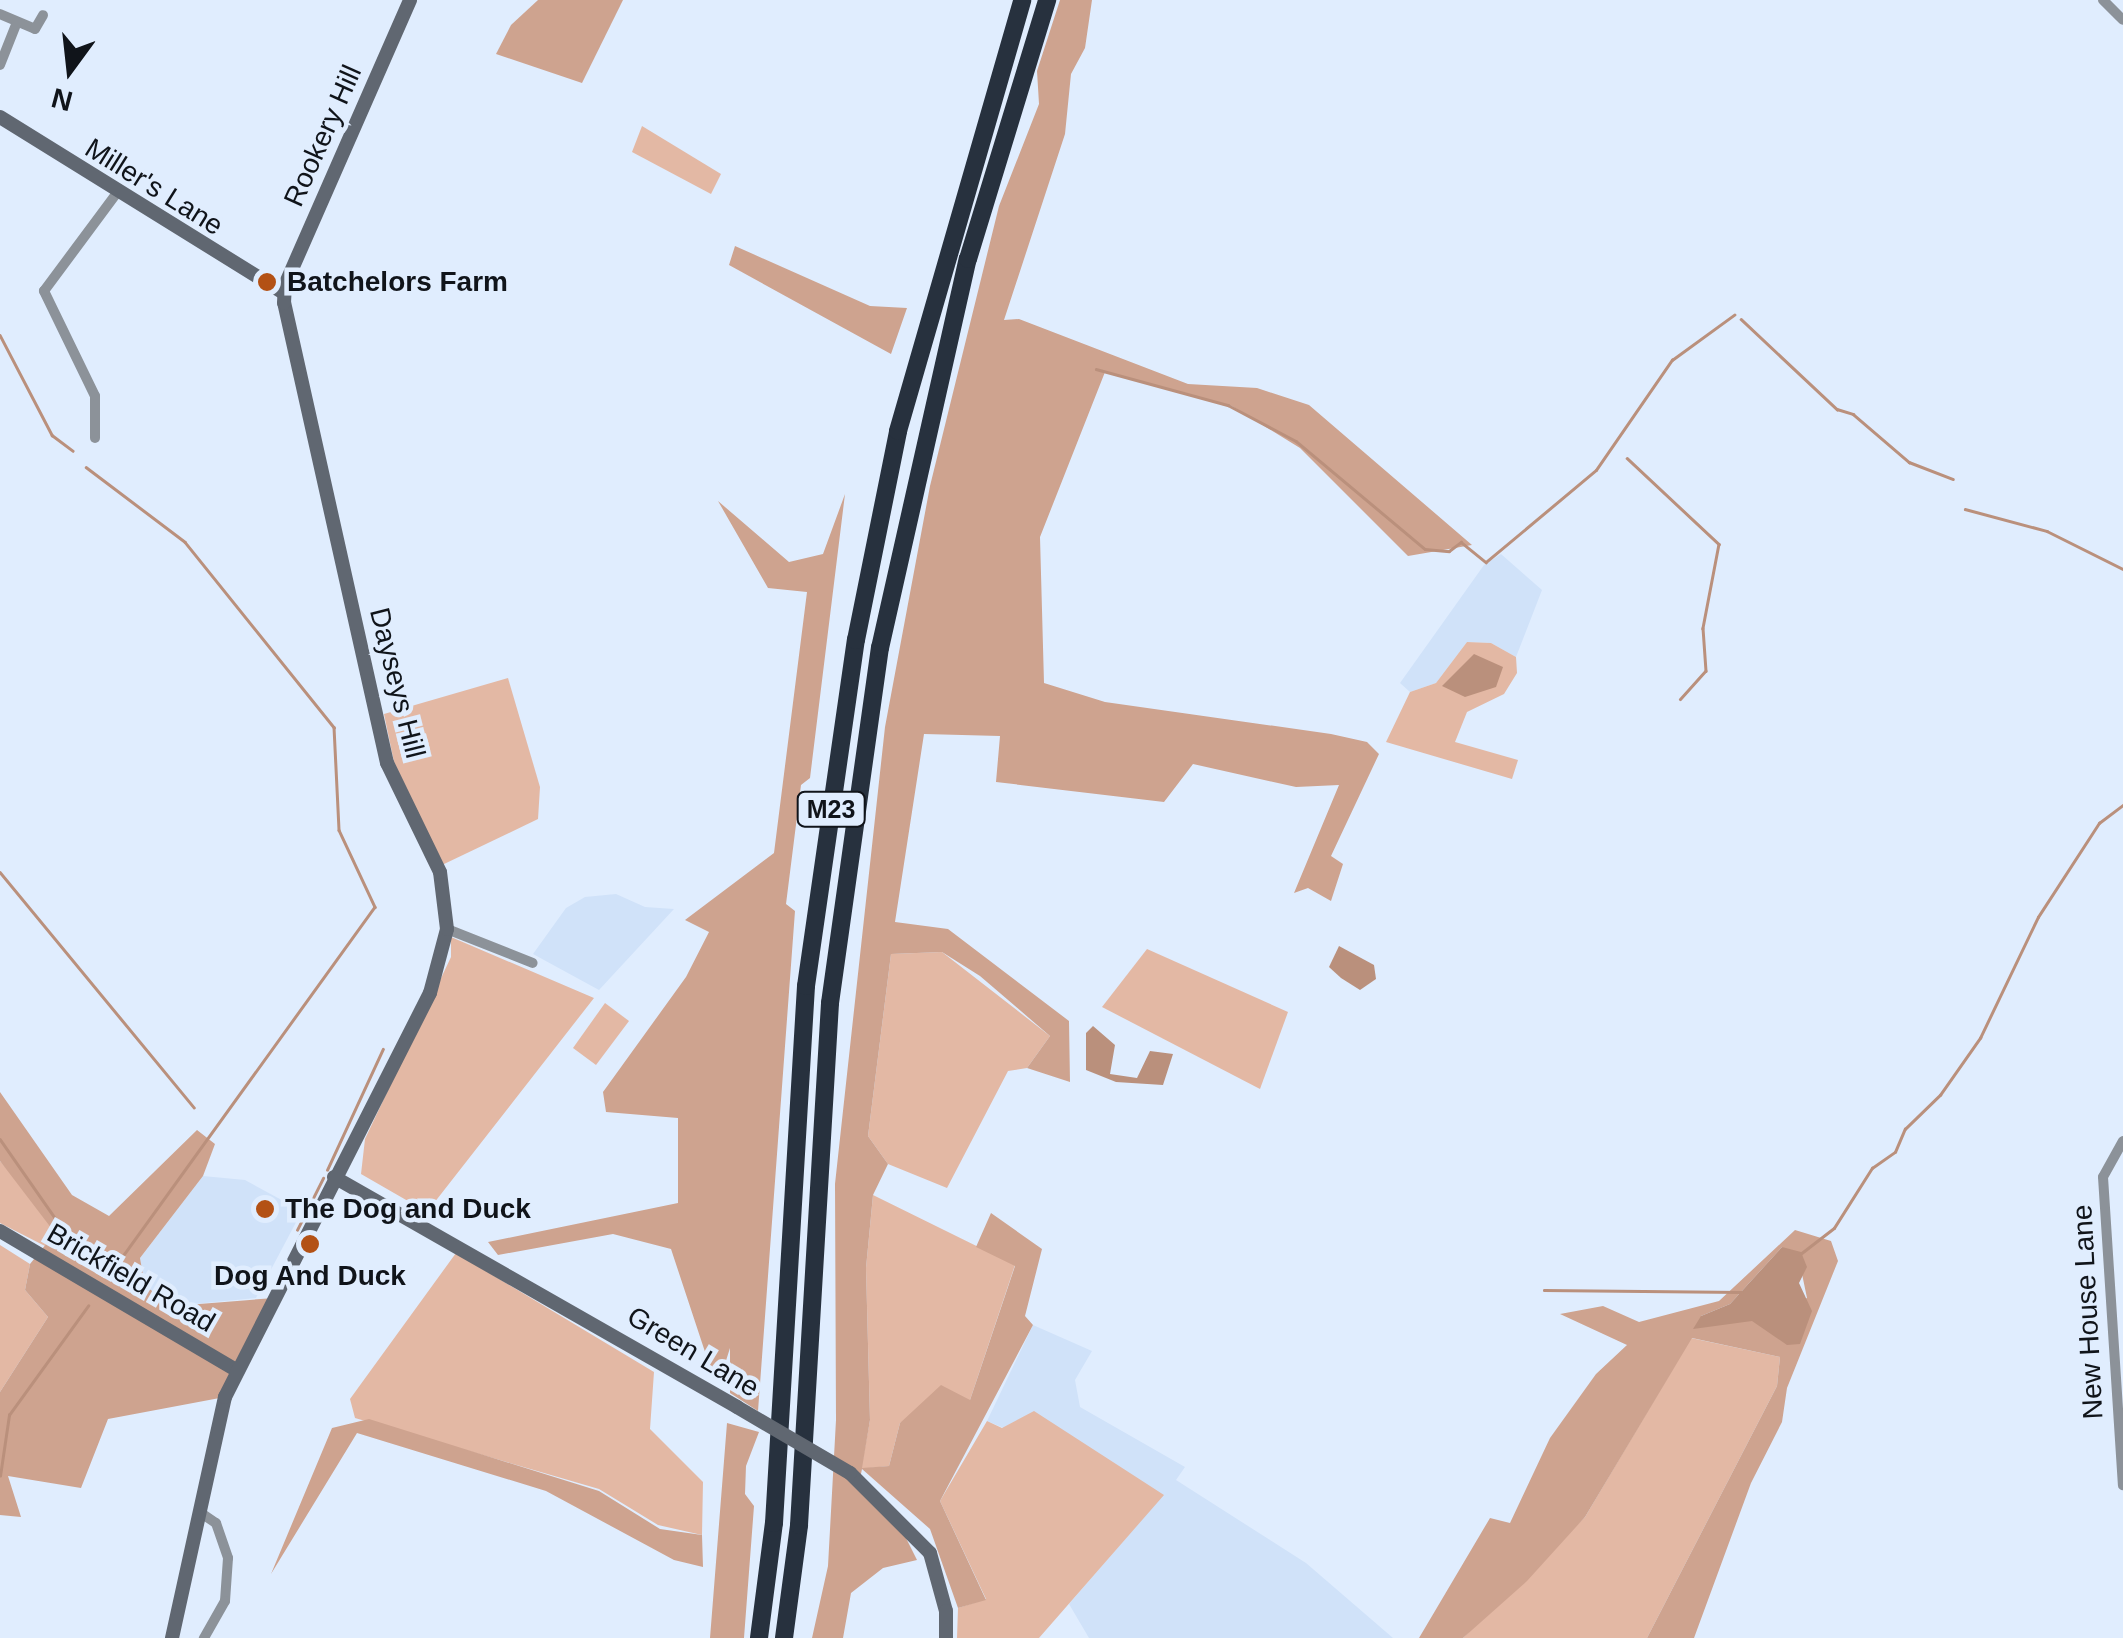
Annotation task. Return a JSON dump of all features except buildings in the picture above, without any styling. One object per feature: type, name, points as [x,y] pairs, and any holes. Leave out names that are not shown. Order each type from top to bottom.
[{"type":"highway","name":"M23","points":[[759,1638],[774,1523],[806,986],[856,640],[912,378],[1022,0]]},
{"type":"highway","name":"M23","points":[[784,1638],[799,1525],[830,1003],[880,648],[968,259],[1047,0]]},
{"type":"street","name":"Rookery Hill","points":[[284,292],[410,0]]},
{"type":"street","points":[[2104,0],[2123,20]]},
{"type":"street","points":[[0,14],[35,29],[43,14]]},
{"type":"street","points":[[0,64],[17,22]]},
{"type":"street","name":"Miller's Lane","points":[[0,117],[116,194],[284,292]]},
{"type":"street","points":[[95,438],[96,396],[72,338],[44,291],[116,194]]},
{"type":"street","name":"Dayseys Hill","points":[[172,1638],[236,1370],[430,993],[448,929],[440,872],[387,763],[284,292]]},
{"type":"street","points":[[448,929],[533,963]]},
{"type":"street","name":"New House Lane","points":[[2123,1141],[2103,1178],[2123,1485]]},
{"type":"street","name":"Green Lane","points":[[334,1177],[850,1473],[930,1553],[946,1611],[946,1638]]},
{"type":"street","name":"Brickfield Road","points":[[0,1231],[236,1370]]},
{"type":"street","points":[[201,1513],[216,1524],[228,1558],[225,1601],[204,1638]]},
{"type":"shaded area","points":[[538,0],[623,0],[582,83],[496,54],[511,25]]},
{"type":"shaded area","points":[[1060,0],[1092,0],[1085,48],[1071,74],[1065,134],[1004,320],[1019,319],[1188,384],[1257,388],[1309,405],[1472,545],[1408,556],[1300,448],[1232,406],[1105,372],[1040,537],[1044,683],[1105,702],[1331,734],[1367,742],[1379,754],[1331,856],[1343,864],[1331,901],[1308,888],[1294,893],[1339,785],[1296,787],[1193,764],[1164,802],[996,782],[1000,736],[924,734],[895,922],[948,929],[1069,1021],[1070,1082],[1027,1068],[1050,1036],[980,976],[942,952],[891,954],[868,1136],[888,1164],[873,1195],[866,1268],[870,1420],[862,1468],[889,1466],[900,1423],[941,1385],[970,1400],[1015,1266],[976,1247],[991,1213],[1042,1249],[1025,1316],[1033,1325],[940,1501],[986,1600],[958,1608],[930,1529],[862,1469],[858,1488],[904,1534],[917,1560],[883,1568],[851,1593],[843,1638],[812,1638],[828,1566],[836,1420],[835,1184],[885,727],[930,486],[999,206],[1039,104],[1037,71]]},
{"type":"shaded area","points":[[642,126],[721,174],[711,194],[632,152]]},
{"type":"shaded area","points":[[735,246],[870,306],[907,308],[891,354],[729,265]]},
{"type":"shaded area","points":[[845,494],[810,778],[801,785],[786,904],[795,911],[758,1411],[730,1393],[730,1348],[724,1367],[712,1373],[671,1249],[613,1234],[498,1255],[488,1242],[678,1203],[678,1118],[606,1112],[603,1092],[686,977],[709,932],[685,920],[774,853],[807,592],[768,588],[718,501],[789,562],[823,554]]},
{"type":"shaded area","points":[[1501,554],[1542,590],[1516,657],[1491,643],[1467,642],[1436,683],[1410,692],[1400,683],[1484,565]]},
{"type":"shaded area","points":[[1467,642],[1491,643],[1516,657],[1517,673],[1504,694],[1467,712],[1455,742],[1518,760],[1512,779],[1386,742],[1410,692],[1436,683]]},
{"type":"shaded area","points":[[1474,654],[1503,667],[1496,687],[1465,697],[1442,686]]},
{"type":"shaded area","points":[[508,678],[540,787],[538,819],[442,865],[394,762],[384,714]]},
{"type":"shaded area","points":[[616,894],[645,907],[674,909],[599,990],[533,954],[566,908],[585,897]]},
{"type":"shaded area","points":[[451,937],[594,998],[427,1212],[361,1174],[365,1139],[451,957]]},
{"type":"shaded area","points":[[1339,946],[1374,965],[1376,979],[1360,990],[1341,978],[1329,967]]},
{"type":"shaded area","points":[[1147,949],[1288,1012],[1260,1089],[1102,1007]]},
{"type":"shaded area","points":[[942,952],[1050,1036],[1027,1068],[1008,1071],[947,1188],[888,1164],[868,1136],[891,954]]},
{"type":"shaded area","points":[[605,1003],[629,1021],[596,1065],[573,1048]]},
{"type":"shaded area","points":[[1093,1026],[1115,1045],[1110,1074],[1137,1078],[1150,1051],[1173,1054],[1163,1085],[1116,1082],[1086,1070],[1086,1033]]},
{"type":"shaded area","points":[[0,1092],[72,1195],[109,1216],[197,1130],[215,1144],[203,1176],[140,1258],[145,1286],[174,1306],[274,1298],[225,1397],[108,1419],[81,1488],[8,1476],[21,1517],[0,1515],[0,1392],[48,1317],[25,1290],[30,1264],[55,1233],[0,1161]]},
{"type":"shaded area","points":[[0,1161],[48,1216],[55,1233],[45,1246],[0,1223]]},
{"type":"shaded area","points":[[203,1176],[245,1180],[302,1211],[256,1298],[174,1306],[145,1286],[140,1258]]},
{"type":"shaded area","points":[[873,1195],[1015,1265],[970,1400],[900,1423],[889,1466],[861,1469],[870,1420],[866,1268]]},
{"type":"shaded area","points":[[1795,1230],[1831,1241],[1838,1261],[1787,1388],[1782,1422],[1751,1483],[1694,1638],[1647,1638],[1777,1386],[1780,1357],[1692,1338],[1585,1517],[1527,1581],[1463,1638],[1419,1638],[1490,1518],[1510,1523],[1550,1438],[1596,1374],[1627,1345],[1560,1314],[1603,1306],[1639,1322],[1719,1301]],"holes":[[[1782,1247],[1802,1274],[1807,1298],[1753,1321],[1701,1316],[1730,1304]]]},
{"type":"shaded area","points":[[0,1245],[30,1264],[25,1290],[48,1317],[0,1392]]},
{"type":"shaded area","points":[[1782,1247],[1801,1252],[1807,1267],[1799,1283],[1812,1311],[1800,1344],[1787,1345],[1752,1321],[1693,1329],[1701,1316],[1730,1304]]},
{"type":"shaded area","points":[[456,1253],[654,1372],[650,1429],[703,1482],[702,1535],[658,1525],[599,1489],[355,1418],[350,1399]]},
{"type":"shaded area","points":[[1033,1325],[1092,1351],[1075,1380],[1080,1407],[1185,1467],[1176,1480],[1306,1563],[1393,1638],[1089,1638],[1069,1604],[1163,1495],[987,1421]]},
{"type":"shaded area","points":[[1691,1338],[1780,1357],[1777,1386],[1647,1638],[1463,1638],[1585,1517]]},
{"type":"shaded area","points":[[1034,1411],[1164,1495],[1039,1638],[957,1638],[958,1608],[986,1599],[940,1501],[987,1421],[1002,1428]]},
{"type":"shaded area","points":[[369,1419],[599,1491],[660,1529],[702,1535],[703,1567],[674,1560],[546,1491],[357,1433],[271,1574],[332,1428]]},
{"type":"shaded area","points":[[727,1423],[759,1432],[746,1466],[745,1494],[754,1506],[744,1638],[710,1638]]},
{"type":"waterway","points":[[1096,369],[1228,405],[1296,441],[1425,549],[1449,551],[1461,542],[1486,562],[1596,470],[1672,360],[1734,315]]},
{"type":"waterway","points":[[1741,319],[1837,409],[1853,414],[1909,462],[1953,479]]},
{"type":"waterway","points":[[0,335],[52,435],[73,451]]},
{"type":"waterway","points":[[1627,458],[1719,544],[1703,628],[1706,671],[1681,699]]},
{"type":"waterway","points":[[86,467],[185,542],[334,727],[339,830],[375,907],[111,1273]]},
{"type":"waterway","points":[[1965,509],[2047,531],[2123,569]]},
{"type":"waterway","points":[[1799,1255],[1834,1228],[1872,1168],[1895,1152],[1905,1129],[1940,1095],[1980,1038],[2038,917],[2099,823],[2123,805]]},
{"type":"waterway","points":[[0,872],[194,1107]]},
{"type":"waterway","points":[[327,1170],[383,1049]]},
{"type":"waterway","points":[[0,1139],[81,1255]]},
{"type":"waterway","points":[[297,1230],[323,1178]]},
{"type":"waterway","points":[[1544,1290],[1742,1292]]},
{"type":"waterway","points":[[0,1476],[9,1415],[88,1306]]},
{"type":"place","name":"Batchelors Farm","points":[[267,282]]},
{"type":"place","name":"The Dog and Duck","points":[[265,1209]]},
{"type":"place","name":"Dog And Duck","points":[[310,1244]]}]
